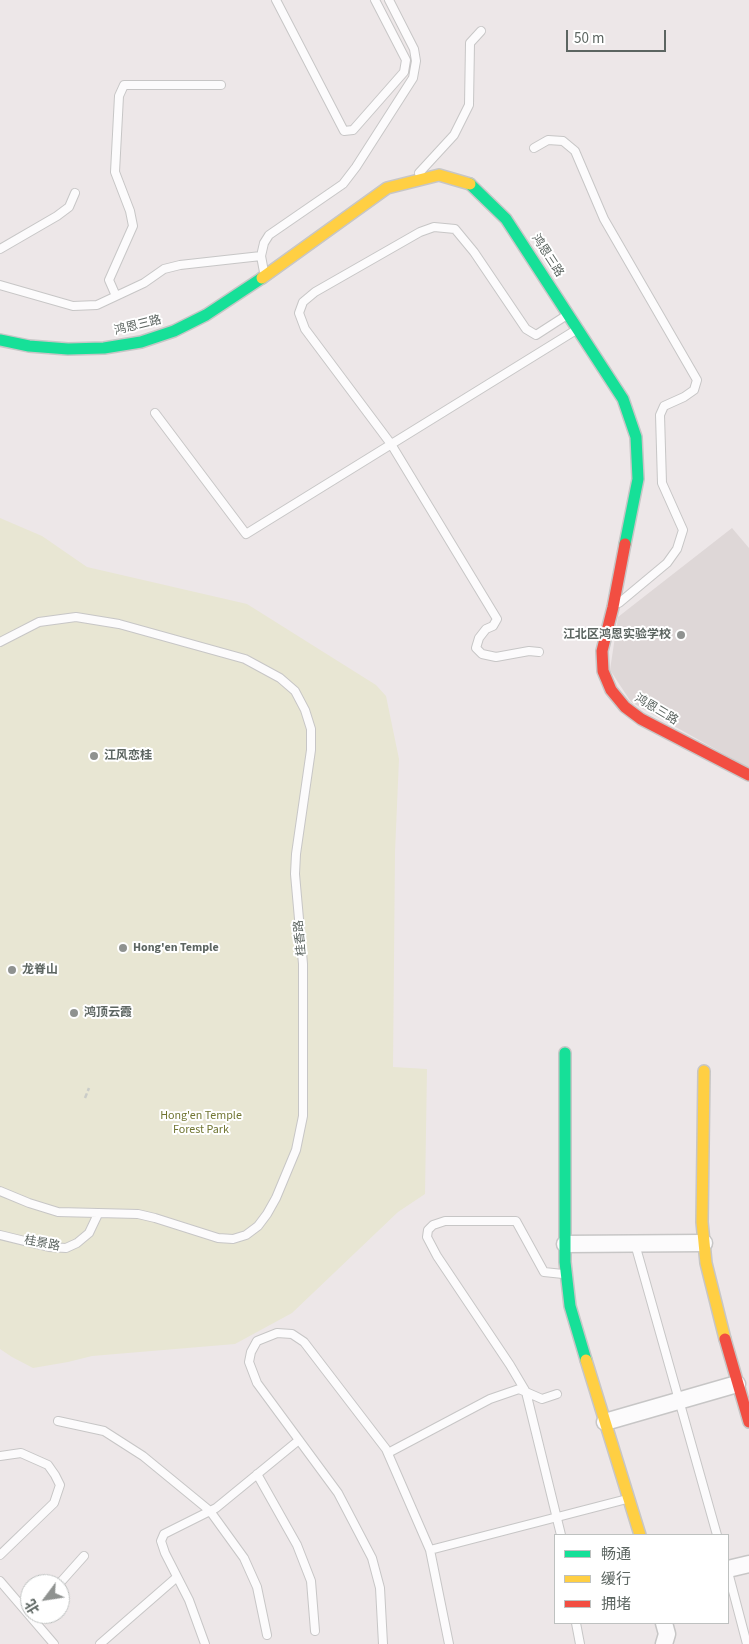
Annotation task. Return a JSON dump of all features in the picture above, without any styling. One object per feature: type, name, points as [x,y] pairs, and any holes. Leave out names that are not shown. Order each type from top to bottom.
[{"type":"street","name":"鸿恩三路","points":[[0,340],[29,346],[68,349],[104,348],[141,342],[174,331],[206,315],[265,276],[387,188],[439,175],[470,184],[506,219],[623,399],[636,437],[638,479],[613,607],[602,651],[603,671],[611,690],[625,707],[641,719],[749,775]]},
{"type":"street","points":[[565,1053],[565,1244],[570,1306],[640,1534]]},
{"type":"street","points":[[704,1071],[702,1222],[706,1262],[737,1384],[749,1422]]},
{"type":"street","points":[[565,1244],[704,1242]]},
{"type":"street","points":[[605,1422],[737,1384]]},
{"type":"street","points":[[729,1571],[749,1564]]},
{"type":"street","points":[[664,1624],[666,1634],[664,1644]]},
{"type":"lane","points":[[276,0],[344,130],[353,130],[404,72],[406,60],[375,0]]},
{"type":"lane","points":[[265,276],[261,256],[264,243],[269,235],[343,184],[413,78],[416,61],[414,49],[389,0]]},
{"type":"lane","points":[[411,182],[454,136],[469,105],[470,43],[481,31]]},
{"type":"lane","points":[[116,296],[109,280],[133,226],[130,212],[115,172],[119,96],[124,85],[221,85]]},
{"type":"lane","points":[[534,148],[548,140],[563,141],[575,151],[604,219],[698,380],[694,390],[664,406],[660,415],[662,483],[684,530],[679,543],[667,563],[613,607]]},
{"type":"lane","points":[[0,249],[57,216],[69,207],[75,193]]},
{"type":"lane","points":[[539,652],[530,651],[496,657],[482,654],[476,648],[479,638],[486,630],[493,626],[497,619],[391,444],[305,329],[299,313],[303,302],[315,292],[420,232],[434,227],[454,229],[474,252],[526,330],[536,335],[568,314]]},
{"type":"lane","points":[[0,285],[73,306],[97,305],[144,283],[164,269],[180,265],[261,256]]},
{"type":"lane","points":[[155,413],[246,534],[577,329]]},
{"type":"lane","name":"桂香路","points":[[0,642],[39,622],[76,617],[119,624],[245,659],[280,678],[295,691],[305,710],[311,729],[311,750],[296,864],[303,964],[303,1116],[296,1150],[268,1214],[258,1226],[246,1235],[233,1239],[218,1238],[138,1214],[58,1212],[29,1203],[0,1190]]},
{"type":"lane","name":"桂景路","points":[[0,1235],[49,1247],[66,1248],[77,1243],[89,1232],[98,1214]]},
{"type":"lane","points":[[561,1534],[526,1392],[437,1256],[427,1237],[428,1230],[433,1225],[445,1221],[516,1221],[544,1272],[567,1274]]},
{"type":"lane","points":[[635,1243],[718,1534]]},
{"type":"lane","points":[[382,1644],[380,1588],[372,1558],[338,1493],[257,1383],[249,1362],[250,1352],[257,1341],[277,1333],[292,1334],[304,1342],[388,1453],[430,1550],[449,1644]]},
{"type":"lane","points":[[388,1453],[490,1399],[519,1389],[542,1399],[557,1394]]},
{"type":"lane","points":[[58,1421],[104,1430],[143,1456],[210,1511],[244,1558],[258,1587],[267,1635]]},
{"type":"lane","points":[[205,1644],[189,1600],[161,1541],[164,1534],[210,1511],[299,1440]]},
{"type":"lane","points":[[0,1456],[21,1453],[48,1466],[60,1485],[54,1504],[0,1556]]},
{"type":"lane","points":[[257,1474],[297,1545],[311,1581],[315,1631]]},
{"type":"lane","points":[[430,1550],[629,1498]]},
{"type":"lane","points":[[68,1574],[84,1556]]},
{"type":"lane","points":[[729,1575],[747,1644]]},
{"type":"lane","points":[[100,1644],[177,1577]]},
{"type":"lane","points":[[0,1581],[20,1604]]},
{"type":"lane","points":[[37,1624],[54,1644]]},
{"type":"lane","points":[[576,1624],[580,1644]]},
{"type":"path","points":[[85,1098],[89,1088]]},
{"type":"shaded area","name":"江北区鸿恩实验学校","points":[[732,528],[749,548],[749,768],[631,702],[610,670],[618,617]]},
{"type":"green space","name":"Hong'en Temple Forest Park","points":[[0,518],[42,536],[87,567],[247,604],[376,685],[386,696],[399,759],[395,852],[393,1067],[427,1069],[425,1194],[398,1212],[292,1313],[235,1344],[92,1356],[33,1368],[0,1349]]},
{"type":"traffic: fast","points":[[470,184],[506,219],[623,399],[636,437],[638,479],[625,544]]},
{"type":"traffic: fast","points":[[0,340],[29,346],[68,349],[104,348],[141,342],[174,331],[206,315],[262,278]]},
{"type":"traffic: fast","points":[[565,1053],[565,1262],[570,1306],[586,1360]]},
{"type":"traffic: slow","points":[[262,278],[387,188],[439,175],[470,184]]},
{"type":"traffic: slow","points":[[704,1071],[702,1222],[706,1263],[725,1339]]},
{"type":"traffic: slow","points":[[586,1360],[640,1534]]},
{"type":"traffic: jam","points":[[625,544],[613,607],[602,651],[603,671],[611,690],[625,707],[641,719],[749,775]]},
{"type":"traffic: jam","points":[[725,1339],[749,1422]]},
{"type":"place","name":"江北区鸿恩实验学校","points":[[681,635]]},
{"type":"place","name":"江风恋桂","points":[[94,756]]},
{"type":"place","name":"Hong'en Temple","points":[[123,948]]},
{"type":"place","name":"龙脊山","points":[[12,970]]},
{"type":"place","name":"鸿顶云霞","points":[[74,1013]]}]
